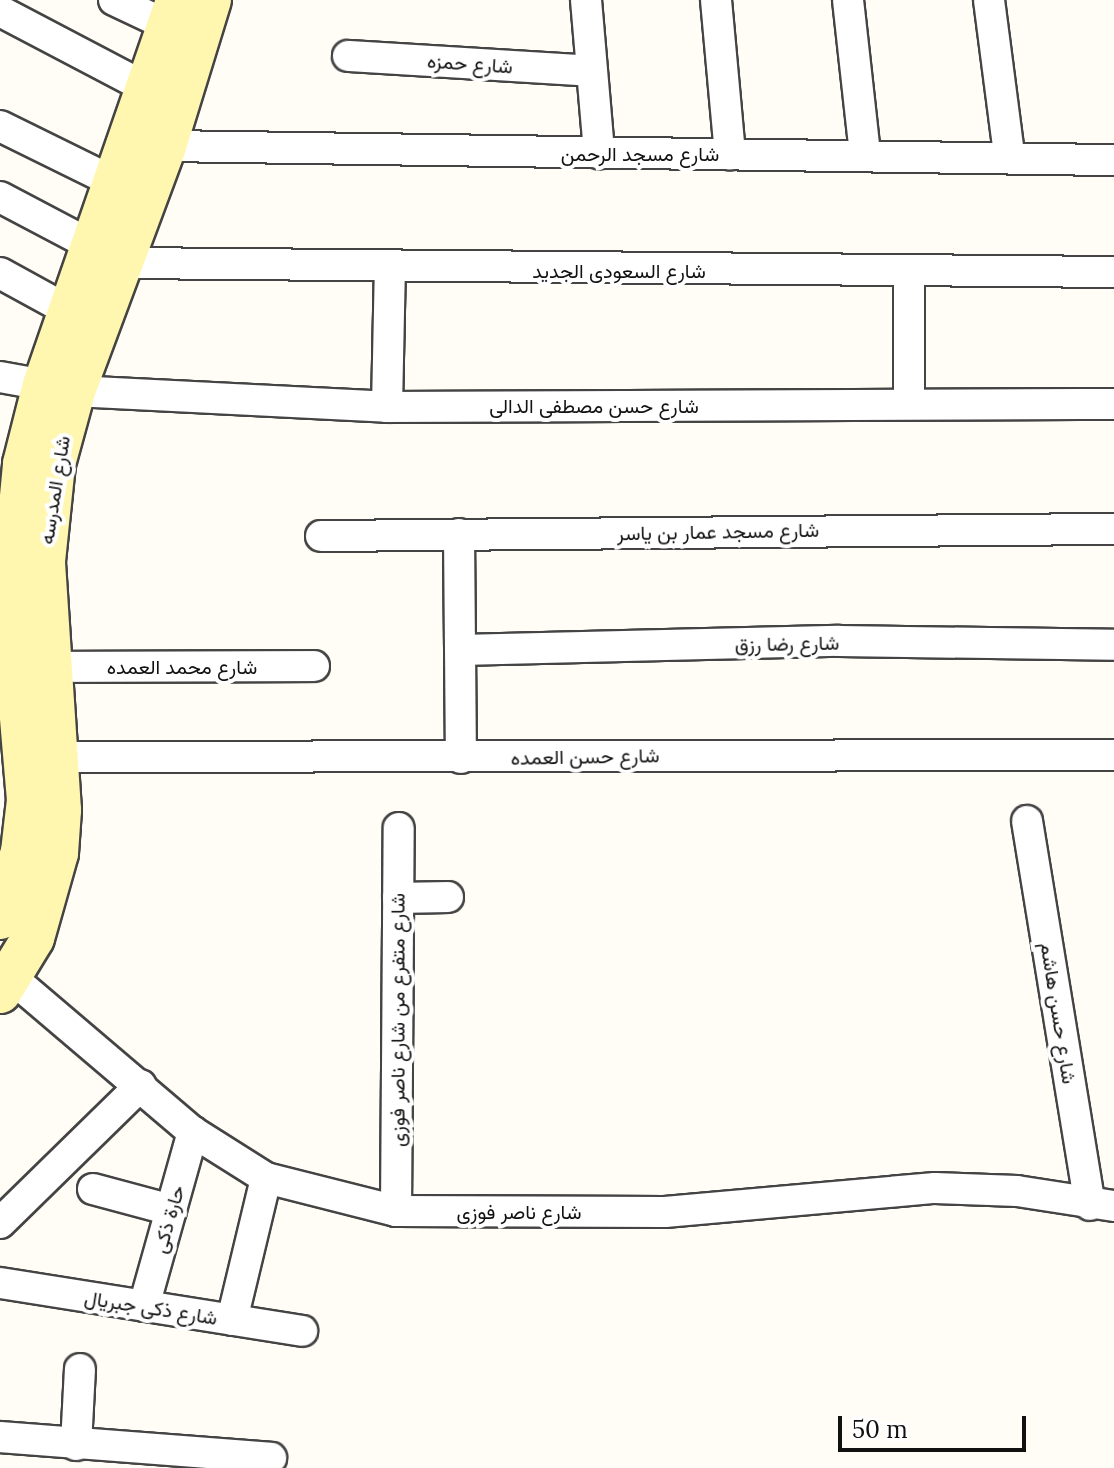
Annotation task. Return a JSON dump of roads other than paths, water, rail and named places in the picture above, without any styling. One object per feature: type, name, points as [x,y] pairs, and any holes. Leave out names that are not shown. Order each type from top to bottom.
[{"type":"street","points":[[114,0],[172,12]]},
{"type":"street","name":"شارع المدرسه","points":[[4,979],[33,938],[54,875],[59,832],[56,757],[21,664],[5,601],[12,463],[59,388],[109,255],[165,146],[210,0]]},
{"type":"street","points":[[586,0],[599,153]]},
{"type":"street","points":[[716,0],[730,154]]},
{"type":"street","points":[[848,0],[865,155]]},
{"type":"street","points":[[989,0],[1009,155]]},
{"type":"street","points":[[0,11],[145,87]]},
{"type":"street","name":"شارع المدرسه","points":[[109,255],[116,183],[172,12]]},
{"type":"street","name":"شارع حمزه","points":[[348,56],[592,71]]},
{"type":"street","points":[[0,126],[116,183]]},
{"type":"street","name":"شارع مسجد الرحمن","points":[[165,146],[1009,155],[1114,160]]},
{"type":"street","points":[[0,197],[109,255]]},
{"type":"street","name":"شارع السعودى الجديد","points":[[109,255],[390,269],[1114,272]]},
{"type":"street","points":[[387,407],[390,269]]},
{"type":"street","points":[[909,271],[909,404]]},
{"type":"street","points":[[0,273],[84,318]]},
{"type":"street","name":"شارع حسن مصطفى الدالى","points":[[0,377],[59,388],[387,407],[1114,404]]},
{"type":"street","name":"شارع المدرسه","points":[[0,918],[28,773],[10,720],[45,528],[54,464],[59,388]]},
{"type":"street","name":"شارع مسجد عمار بن ياسر","points":[[321,536],[1114,529]]},
{"type":"street","points":[[459,534],[461,758]]},
{"type":"street","name":"شارع رضا رزق","points":[[460,650],[839,641],[1114,645]]},
{"type":"street","name":"شارع محمد العمده","points":[[21,664],[314,666]]},
{"type":"street","name":"شارع حسن العمده","points":[[56,757],[1114,755]]},
{"type":"street","name":"شارع حسن هاشم","points":[[1027,821],[1102,1205]]},
{"type":"street","name":"شارع متفرع من شارع ناصر فوزى","points":[[396,1211],[399,828]]},
{"type":"street","points":[[398,898],[448,897]]},
{"type":"street","name":"شارع ناصر فوزى","points":[[4,979],[141,1085],[193,1132],[266,1178],[396,1211],[665,1212],[935,1188],[1017,1191],[1102,1205]]},
{"type":"street","points":[[0,1223],[141,1085]]},
{"type":"street","name":"حارة ذكى","points":[[144,1306],[193,1132]]},
{"type":"street","points":[[232,1320],[266,1178]]},
{"type":"street","points":[[93,1189],[171,1210]]},
{"type":"street","name":"شارع ذكى جبريال","points":[[0,1283],[302,1331]]},
{"type":"street","points":[[76,1445],[80,1369]]},
{"type":"street","points":[[0,1437],[271,1458]]}]
